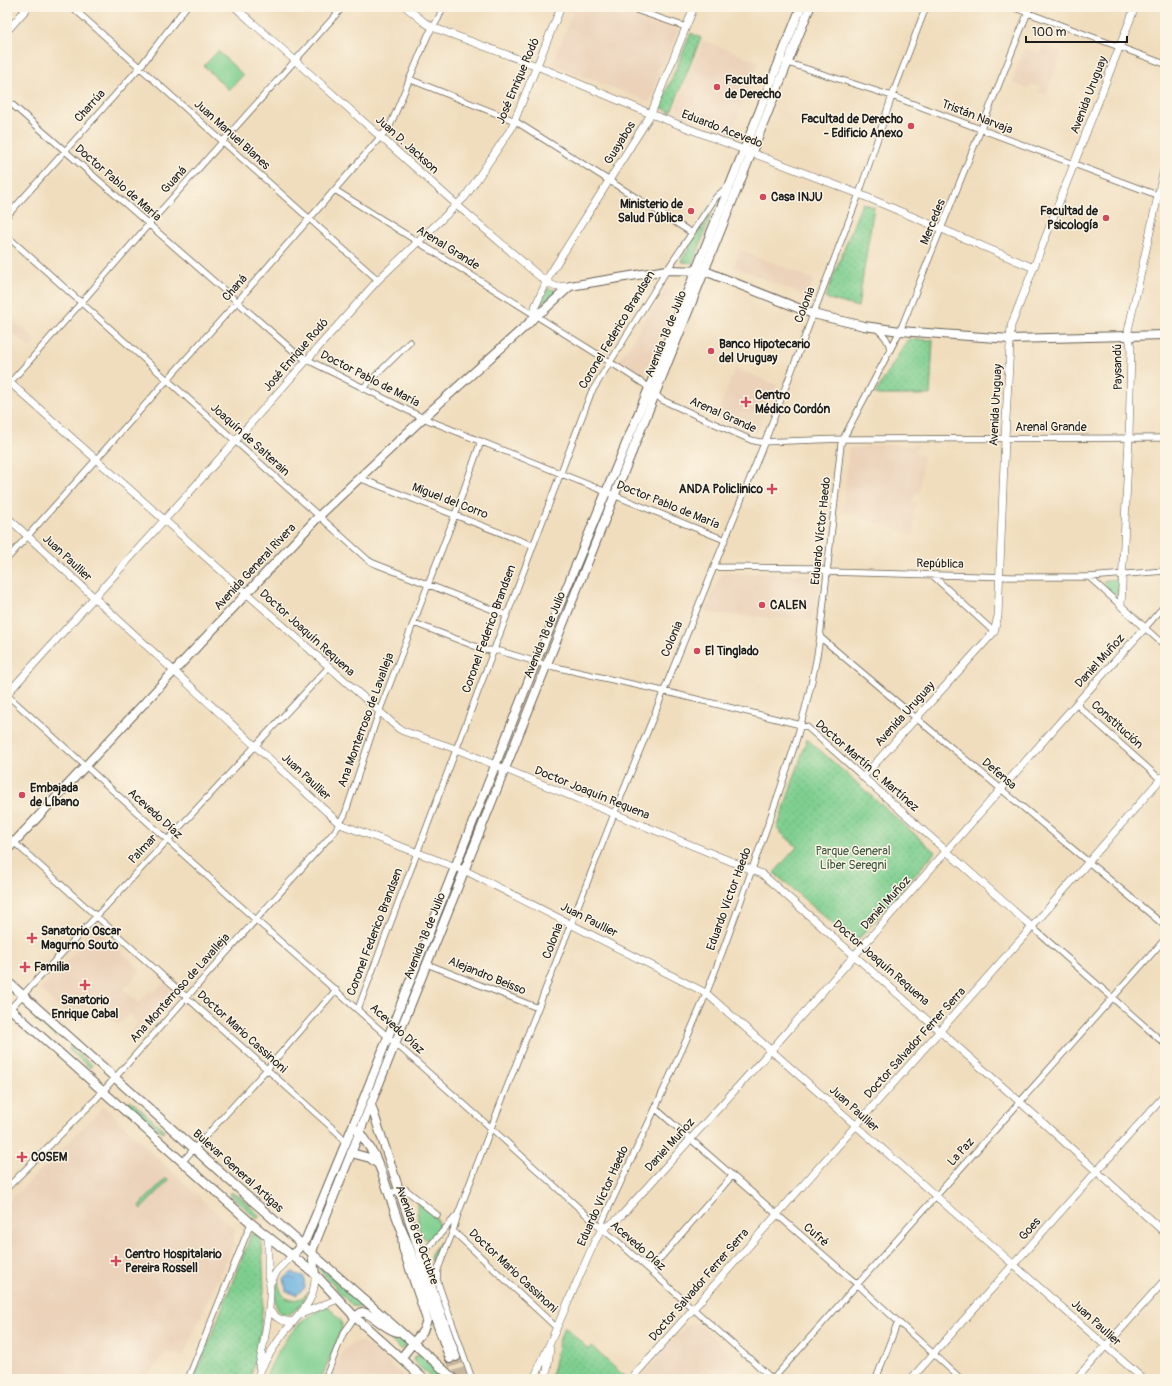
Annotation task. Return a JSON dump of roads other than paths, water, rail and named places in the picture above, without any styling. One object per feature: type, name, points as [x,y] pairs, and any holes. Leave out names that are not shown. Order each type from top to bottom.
[{"type":"main road","name":"Avenida 18 de Julio","points":[[784,62],[802,7]]},
{"type":"main road","name":"Avenida 18 de Julio","points":[[293,1255],[302,1245],[354,1122],[536,662],[606,491],[705,270],[748,151],[784,62],[810,7]]},
{"type":"main road","name":"Avenida 18 de Julio","points":[[315,1274],[312,1253],[614,494],[696,270],[731,183],[748,151]]},
{"type":"main road","points":[[570,286],[667,270],[705,270],[813,314],[876,328],[1010,339],[1165,335]]},
{"type":"main road","name":"Avenida General Rivera","points":[[7,850],[319,516],[423,418],[570,286]]},
{"type":"main road","name":"Bulevar General Artigas","points":[[7,981],[454,1379]]},
{"type":"main road","points":[[8,1009],[251,1223],[315,1274],[355,1317],[424,1379]]},
{"type":"main road","name":"Avenida 8 de Octubre","points":[[354,1122],[374,1154],[379,1165],[402,1230],[453,1358],[371,1106]]},
{"type":"main road","points":[[351,1153],[370,1158],[379,1165]]},
{"type":"main road","points":[[401,1358],[423,1331],[426,1320],[403,1248],[402,1230]]},
{"type":"main road","points":[[355,1317],[362,1312],[367,1313],[388,1328],[401,1333]]},
{"type":"street","points":[[7,31],[28,7]]},
{"type":"street","name":"Juan Manuel Blanes","points":[[72,7],[140,66],[378,280]]},
{"type":"street","name":"Charrúa","points":[[7,216],[140,66],[186,7]]},
{"type":"street","name":"Juan D. Jackson","points":[[235,7],[382,136],[457,205],[546,282],[556,287],[570,286]]},
{"type":"street","name":"Guaná","points":[[8,383],[81,303],[149,224],[343,7]]},
{"type":"street","name":"Eduardo Acevedo","points":[[406,7],[432,27],[537,66],[652,114],[859,194],[1034,268]]},
{"type":"street","name":"Chaná","points":[[7,559],[237,302],[336,190],[390,126],[428,35],[438,19],[443,7]]},
{"type":"street","name":"José Enrique Rodó","points":[[7,694],[378,280],[465,197],[507,136],[515,121],[561,7]]},
{"type":"street","points":[[627,7],[686,27]]},
{"type":"street","name":"Guayabos","points":[[546,282],[652,114],[694,7]]},
{"type":"street","name":"Colonia","points":[[437,1279],[438,1269],[458,1214],[571,923],[663,691],[765,441],[859,194],[892,96],[926,7]]},
{"type":"street","points":[[1012,7],[1165,64]]},
{"type":"street","name":"Mercedes","points":[[843,438],[900,331],[1030,7]]},
{"type":"street","name":"Avenida Uruguay","points":[[863,777],[994,632],[998,616],[1011,326],[1135,7]]},
{"type":"street","name":"Tristán Narvaja","points":[[784,62],[892,96],[1165,198]]},
{"type":"street","points":[[409,79],[515,121],[692,233]]},
{"type":"street","name":"Doctor Pablo de María","points":[[7,100],[298,355],[423,418],[725,540]]},
{"type":"street","name":"Paysandú","points":[[1121,606],[1129,438],[1131,348],[1128,336],[1129,325],[1165,164]]},
{"type":"street","name":"Avenida 18 de Julio","points":[[667,270],[716,197],[731,183]]},
{"type":"street","name":"Arenal Grande","points":[[336,190],[610,362],[644,384],[662,400],[751,440],[758,442],[843,438],[1165,438]]},
{"type":"street","name":"Joaquín de Salterain","points":[[7,236],[234,441],[373,563],[506,615]]},
{"type":"street","name":"Coronel Federico Brandsen","points":[[358,1009],[494,650],[559,473],[591,392],[667,270]]},
{"type":"street","points":[[536,315],[535,307],[546,282]]},
{"type":"street","points":[[876,328],[886,337],[890,345],[890,351]]},
{"type":"street","points":[[363,388],[410,342]]},
{"type":"street","name":"Doctor Joaquín Requena","points":[[8,383],[247,593],[379,712],[403,731],[456,750],[762,874],[1020,1102],[1165,1233]]},
{"type":"street","name":"Eduardo Víctor Haedo","points":[[534,1379],[595,1240],[602,1229],[603,1220],[656,1109],[706,993],[752,870],[799,736],[818,655],[841,444],[843,438]]},
{"type":"street","name":"Ana Monterroso de Lavalleja","points":[[7,1188],[115,1077],[340,824],[345,814],[379,712],[414,623],[481,441]]},
{"type":"street","name":"Miguel del Corro","points":[[359,478],[532,545]]},
{"type":"street","name":"Juan Paullier","points":[[7,517],[340,824],[464,870],[571,923],[706,993],[1143,1379]]},
{"type":"street","name":"República","points":[[714,567],[818,568],[827,572],[932,575],[1089,577],[1165,571]]},
{"type":"street","points":[[932,575],[994,632]]},
{"type":"street","points":[[1089,577],[1165,646]]},
{"type":"street","name":"Daniel Muñoz","points":[[602,1229],[621,1216],[771,1050],[1165,605]]},
{"type":"street","name":"Doctor Martín C. Martínez","points":[[414,623],[485,650],[500,651],[546,665],[663,691],[807,727],[1165,1044]]},
{"type":"street","name":"Defensa","points":[[820,637],[1165,926]]},
{"type":"street","name":"Palmar","points":[[8,1009],[329,667]]},
{"type":"street","name":"Acevedo Díaz","points":[[7,694],[256,920],[358,1009],[692,1309],[773,1379]]},
{"type":"street","name":"Constitución","points":[[1076,704],[1163,776]]},
{"type":"street","name":"Doctor Salvador Ferrer Serra","points":[[631,1379],[1032,927],[1163,776]]},
{"type":"street","name":"Doctor Mario Cassinoni","points":[[7,836],[339,1134],[351,1153]]},
{"type":"street","name":"La Paz","points":[[773,1379],[1165,939]]},
{"type":"street","name":"Alejandro Beisso","points":[[427,964],[538,1008]]},
{"type":"street","points":[[182,1162],[267,1069],[336,990]]},
{"type":"street","name":"Goes","points":[[912,1379],[1165,1095]]},
{"type":"street","name":"Cufré","points":[[656,1109],[858,1285],[962,1379]]},
{"type":"street","points":[[650,1270],[732,1176]]},
{"type":"street","points":[[389,1193],[398,1190],[409,1190],[437,1215]]},
{"type":"street","name":"Avenida 8 de Octubre","points":[[424,1265],[427,1250],[458,1214]]},
{"type":"street","points":[[188,1379],[251,1223]]},
{"type":"street","name":"Doctor Mario Cassinoni","points":[[453,1231],[557,1328]]},
{"type":"street","points":[[260,1370],[259,1366],[269,1310],[270,1282],[268,1276],[268,1236]]},
{"type":"street","points":[[270,1282],[277,1271],[293,1255]]},
{"type":"street","points":[[257,1379],[260,1370],[276,1344],[301,1314],[313,1292],[315,1274]]},
{"type":"street","name":"Avenida 8 de Octubre","points":[[437,1279],[472,1379]]},
{"type":"street","points":[[1076,1379],[1165,1280]]},
{"type":"street","points":[[301,1314],[338,1299]]},
{"type":"street","points":[[269,1310],[280,1320],[285,1322],[294,1321]]},
{"type":"street","points":[[325,1379],[343,1334],[355,1317]]},
{"type":"street","points":[[876,1379],[898,1321]]},
{"type":"street","name":"Eduardo Víctor Haedo","points":[[544,1379],[547,1370],[551,1341]]},
{"type":"water","points":[[292,1272],[304,1277],[305,1288],[296,1295],[286,1291],[284,1279]]},
{"type":"tunnel","points":[[456,1357],[464,1379]]},
{"type":"tunnel","points":[[450,1359],[457,1379]]},
{"type":"place","name":"Facultad de Derecho","points":[[717,87]]},
{"type":"place","name":"Facultad de Derecho - Edificio Anexo","points":[[911,126]]},
{"type":"place","name":"Casa INJU","points":[[763,197]]},
{"type":"place","name":"Ministerio de Salud Pública","points":[[691,211]]},
{"type":"place","name":"Facultad de Psicología","points":[[1106,218]]},
{"type":"place","name":"Banco Hipotecario del Uruguay","points":[[711,351]]},
{"type":"place","name":"Centro Médico Cordón","points":[[746,402]]},
{"type":"place","name":"ANDA Policlinico","points":[[772,489]]},
{"type":"place","name":"CALEN","points":[[762,605]]},
{"type":"place","name":"El Tinglado","points":[[697,651]]},
{"type":"place","name":"Embajada de Líbano","points":[[22,795]]},
{"type":"place","name":"Sanatorio Oscar Magurno Souto","points":[[32,938]]},
{"type":"place","name":"Familia","points":[[25,967]]},
{"type":"place","name":"Sanatorio Enrique Cabal","points":[[85,985]]},
{"type":"place","name":"COSEM","points":[[22,1157]]},
{"type":"place","name":"Centro Hospitalario Pereira Rossell","points":[[116,1261]]},
{"type":"park label","name":"Parque General Líber Seregni","points":[[853,858]]}]
